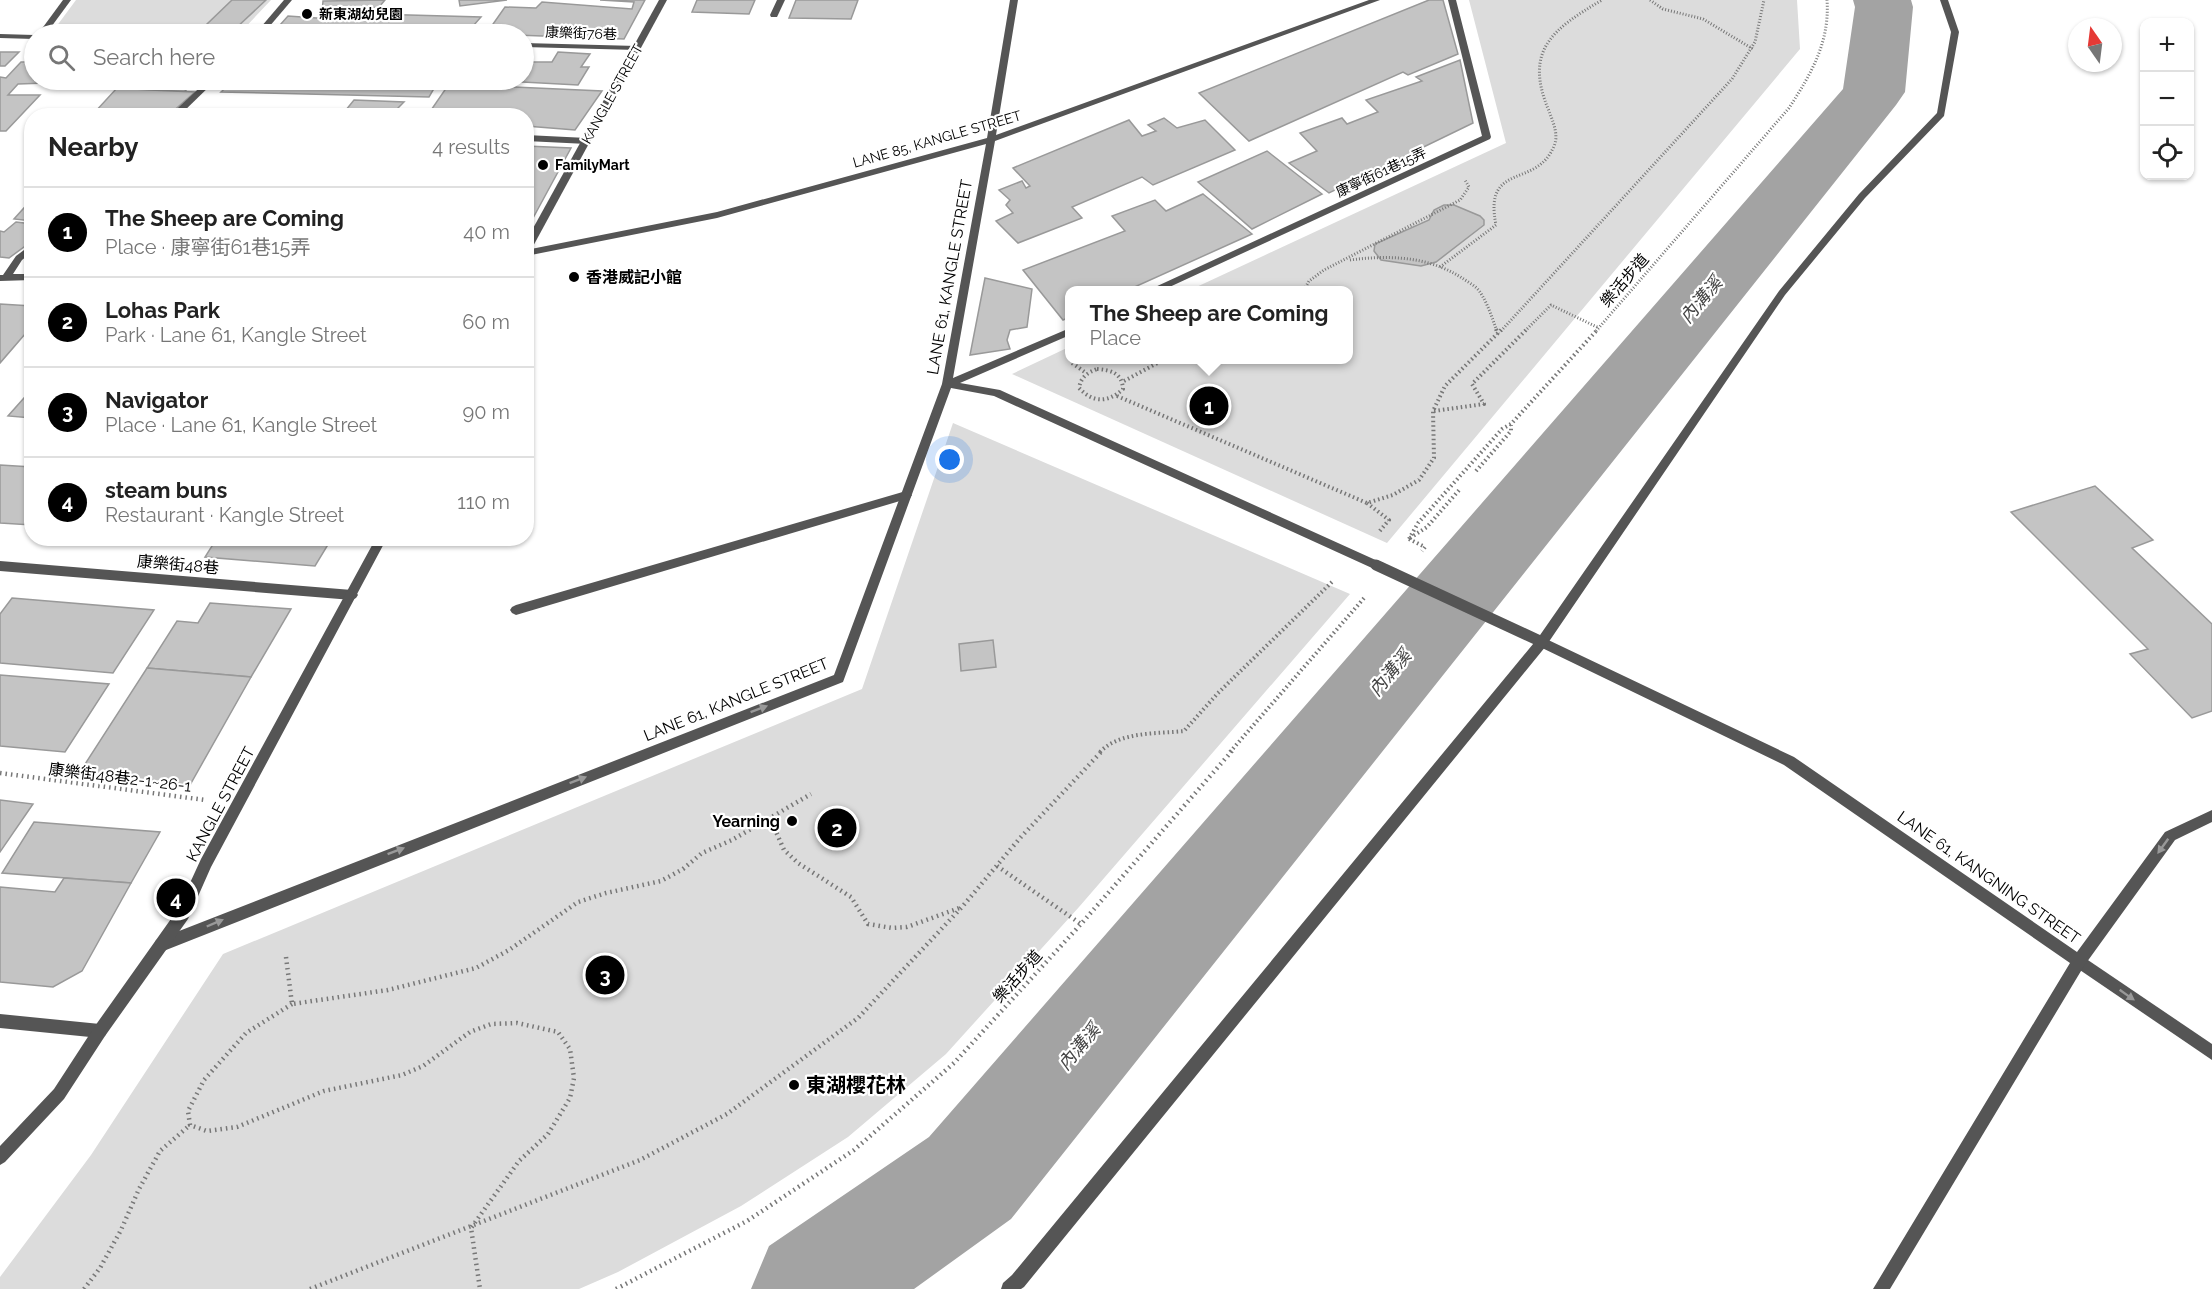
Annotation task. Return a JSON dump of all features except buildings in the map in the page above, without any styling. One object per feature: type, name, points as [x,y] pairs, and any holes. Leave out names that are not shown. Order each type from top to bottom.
[{"type":"street","points":[[49,24],[67,0]]},
{"type":"street","points":[[268,24],[288,0]]},
{"type":"street","name":"KANGLE STREET","points":[[534,237],[663,0]]},
{"type":"street","points":[[774,15],[781,0]]},
{"type":"street","name":"LANE 61, KANGLE STREET","points":[[161,945],[839,678],[947,384],[1014,0]]},
{"type":"street","name":"LANE 85, KANGLE STREET","points":[[534,249],[717,214],[991,140],[1376,0]]},
{"type":"street","name":"康寧街61巷15弄","points":[[1167,286],[1487,138],[1452,0]]},
{"type":"street","points":[[1009,1289],[1018,1281],[1542,642],[1782,293],[1862,196],[1941,114],[1955,32],[1944,0]]},
{"type":"street","points":[[0,36],[24,37]]},
{"type":"street","name":"康樂街76巷","points":[[534,45],[638,48]]},
{"type":"street","points":[[182,108],[201,90]]},
{"type":"street","points":[[534,138],[587,141]]},
{"type":"street","points":[[3,278],[24,254]]},
{"type":"street","points":[[3,278],[24,277]]},
{"type":"street","points":[[947,384],[1065,333]]},
{"type":"street","name":"LANE 61, KANGNING STREET","points":[[947,384],[996,393],[1542,642],[1789,761],[2079,961],[1881,1289]]},
{"type":"street","points":[[516,610],[906,495]]},
{"type":"street","name":"KANGLE STREET","points":[[0,1157],[59,1094],[100,1031],[183,914],[206,863],[378,546]]},
{"type":"street","name":"康樂街48巷","points":[[0,566],[352,595]]},
{"type":"street","points":[[2212,816],[2170,836],[2079,961],[2212,1053]]},
{"type":"street","points":[[0,1021],[100,1031]]},
{"type":"path","points":[[1440,267],[1496,225],[1491,209],[1493,194],[1504,182],[1524,174],[1541,163],[1553,149],[1557,131],[1539,84],[1540,59],[1546,40],[1560,26],[1602,0]]},
{"type":"path","points":[[1650,0],[1663,9],[1703,19],[1753,49]]},
{"type":"path","points":[[1117,396],[1367,503],[1393,495],[1419,480],[1434,458],[1433,411],[1445,386],[1498,334],[1732,79],[1753,49],[1761,32],[1764,0]]},
{"type":"path","name":"樂活步道","points":[[1409,539],[1418,523],[1502,429],[1511,424],[1599,328],[1789,108],[1813,71],[1827,35],[1828,0]]},
{"type":"path","points":[[1306,286],[1309,281],[1324,270],[1460,200],[1469,187],[1462,174]]},
{"type":"path","points":[[1347,260],[1371,257],[1408,258],[1440,267],[1461,277],[1479,290],[1498,334]]},
{"type":"path","points":[[1433,411],[1484,404],[1472,384],[1551,305],[1599,328]]},
{"type":"path","points":[[1074,364],[1086,373]]},
{"type":"path","points":[[1124,381],[1159,364]]},
{"type":"path","points":[[1097,369],[1108,369],[1118,374],[1124,381],[1123,389],[1117,396],[1100,400],[1084,395],[1079,388],[1080,380],[1086,373],[1097,369]]},
{"type":"path","points":[[1476,471],[1511,431],[1511,424]]},
{"type":"path","points":[[1425,547],[1409,539],[1427,527],[1460,489]]},
{"type":"path","points":[[310,1289],[471,1228],[640,1160],[727,1114],[858,1018],[962,907],[1072,780],[1107,745],[1129,737],[1184,731],[1218,693],[1358,557]]},
{"type":"path","name":"樂活步道","points":[[616,1289],[747,1221],[854,1150],[954,1063],[1081,924],[1363,596]]},
{"type":"path","name":"康樂街48巷2-1~26-1","points":[[0,773],[238,804]]},
{"type":"path","points":[[190,1125],[188,1111],[204,1080],[246,1032],[292,1004],[388,990],[476,968],[509,950],[578,902],[606,893],[661,881],[683,869],[702,853],[732,840],[811,794]]},
{"type":"path","points":[[770,818],[784,850],[798,863],[851,897],[868,924],[890,930],[913,926],[950,909],[962,907]]},
{"type":"path","points":[[997,866],[1081,924]]},
{"type":"path","points":[[286,957],[292,1004]]},
{"type":"path","points":[[190,1125],[207,1131],[230,1128],[261,1119],[291,1103],[320,1092],[354,1083],[386,1080],[414,1071],[438,1058],[464,1036],[489,1024],[512,1022],[558,1032],[570,1049],[574,1078],[570,1098],[548,1134],[519,1161],[471,1228],[480,1289]]},
{"type":"path","points":[[84,1289],[100,1268],[121,1230],[139,1189],[160,1151],[190,1125]]},
{"type":"shaded area","points":[[76,0],[271,0],[248,24],[58,24]]},
{"type":"shaded area","points":[[1469,0],[1797,0],[1800,49],[1387,543],[1012,374],[1065,349],[1065,364],[1353,364],[1353,286],[1199,286],[1506,143]]},
{"type":"shaded area","points":[[953,423],[1350,594],[1079,907],[946,1054],[848,1137],[741,1206],[618,1272],[579,1289],[0,1289],[0,1277],[91,1155],[223,954],[862,689]]},
{"type":"waterway","name":"內溝溪","points":[[812,1289],[970,1178],[1874,92],[1884,7],[1882,0]]},
{"type":"place","name":"新東湖幼兒園","points":[[307,14]]},
{"type":"place","name":"FamilyMart","points":[[543,165]]},
{"type":"place","name":"香港威記小館","points":[[574,277]]},
{"type":"place","name":"The Sheep are Coming","points":[[1209,406]]},
{"type":"place","name":"Yearning","points":[[792,821]]},
{"type":"place","name":"Lohas Park","points":[[837,828]]},
{"type":"place","name":"steam buns","points":[[176,898]]},
{"type":"place","name":"Navigator","points":[[605,975]]},
{"type":"place","name":"東湖櫻花林","points":[[794,1085]]}]
